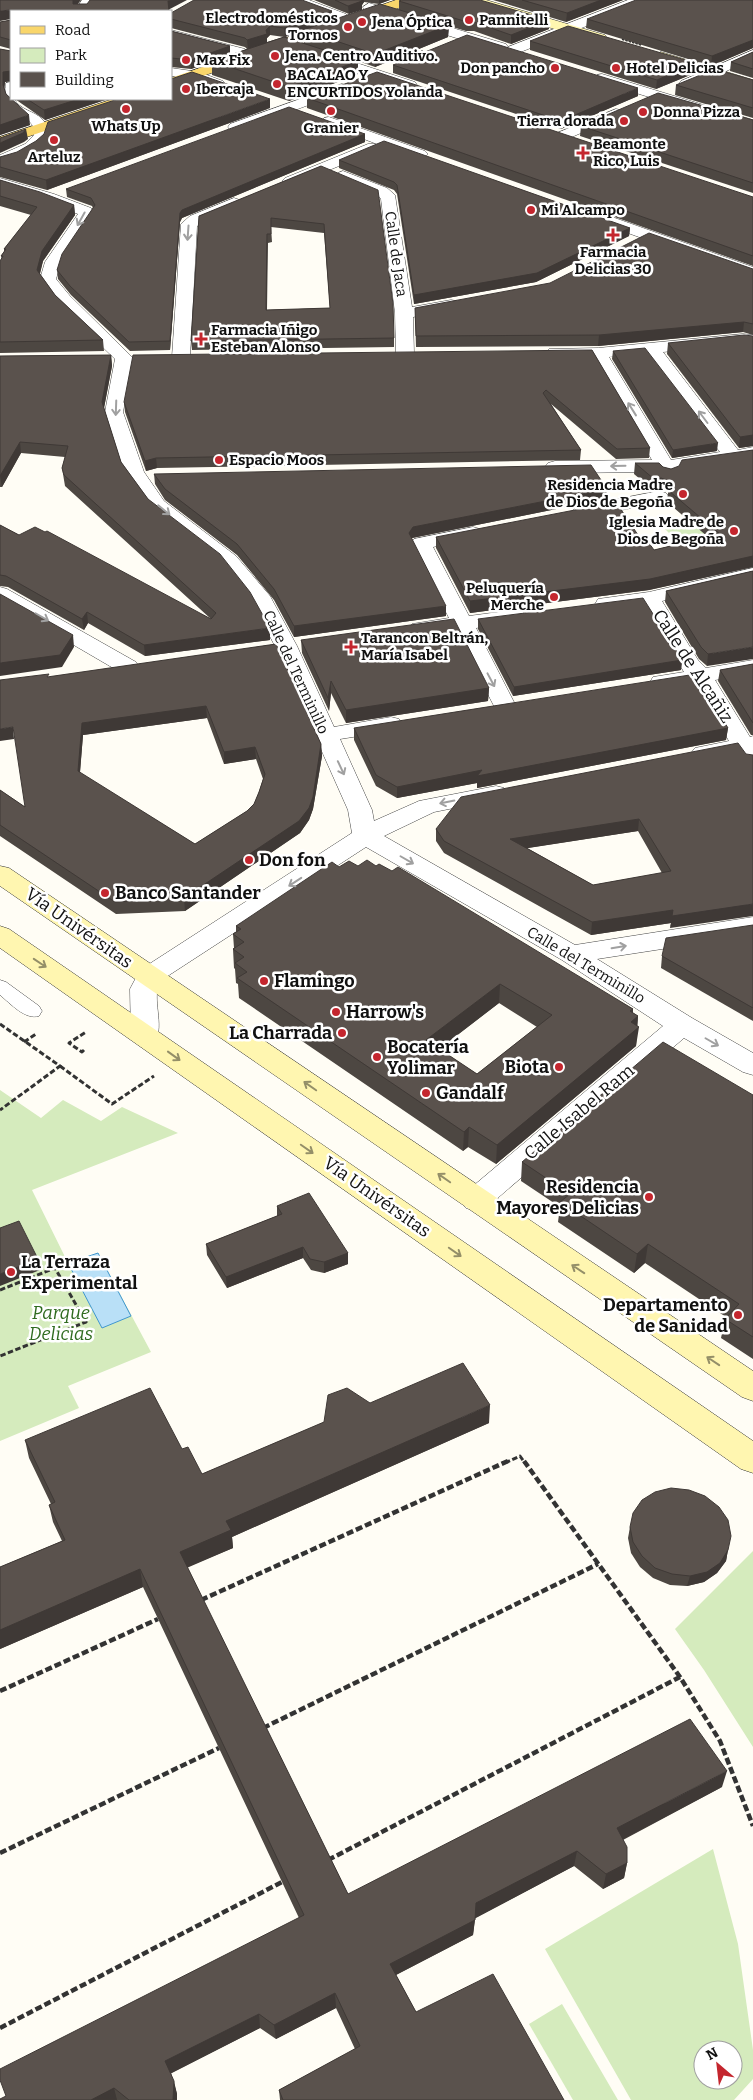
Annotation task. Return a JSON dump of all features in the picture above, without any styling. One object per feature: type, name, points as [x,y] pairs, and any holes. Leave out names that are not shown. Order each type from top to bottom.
[{"type":"main road","points":[[173,76],[240,52],[280,42],[341,17],[408,0]]},
{"type":"main road","points":[[472,0],[608,41]]},
{"type":"main road","points":[[194,75],[380,6]]},
{"type":"main road","points":[[646,52],[753,84]]},
{"type":"main road","points":[[0,142],[102,100]]},
{"type":"main road","points":[[0,134],[39,125],[123,100]]},
{"type":"main road","name":"Vía Univérsitas","points":[[0,874],[753,1388]]},
{"type":"main road","name":"Vía Univérsitas","points":[[0,935],[753,1459]]},
{"type":"street","points":[[297,0],[341,17]]},
{"type":"street","points":[[513,50],[640,0]]},
{"type":"street","points":[[380,6],[531,56]]},
{"type":"street","points":[[172,34],[240,52]]},
{"type":"street","points":[[442,46],[469,36]]},
{"type":"street","points":[[280,42],[424,90]]},
{"type":"street","points":[[580,142],[557,134],[633,107],[753,54]]},
{"type":"street","points":[[226,130],[361,81],[391,66]]},
{"type":"street","points":[[585,73],[753,125]]},
{"type":"street","points":[[173,76],[194,75],[227,87]]},
{"type":"street","points":[[0,161],[38,142],[40,138],[39,125],[8,102],[6,96],[10,88]]},
{"type":"street","points":[[271,102],[432,158]]},
{"type":"street","points":[[277,186],[385,141]]},
{"type":"street","name":"Calle de Jaca","points":[[322,168],[387,195],[404,313],[405,354]]},
{"type":"street","points":[[0,183],[83,209],[86,214],[53,262],[48,280],[54,290],[127,358]]},
{"type":"street","points":[[48,197],[67,190]]},
{"type":"street","points":[[181,357],[189,224],[196,219],[250,197]]},
{"type":"street","points":[[582,212],[753,273]]},
{"type":"street","points":[[631,244],[648,235]]},
{"type":"street","points":[[404,313],[468,302]]},
{"type":"street","points":[[540,353],[598,353],[743,339],[753,340]]},
{"type":"street","points":[[651,349],[733,456]]},
{"type":"street","points":[[598,353],[668,469]]},
{"type":"street","points":[[387,354],[425,354]]},
{"type":"street","points":[[161,357],[200,357]]},
{"type":"street","points":[[95,358],[127,358]]},
{"type":"street","name":"Calle del Terminillo","points":[[127,358],[114,412],[143,476],[158,505],[237,568],[262,601],[286,646],[360,810],[365,836],[571,954],[682,1025],[753,1065]]},
{"type":"street","points":[[536,468],[668,469],[753,452]]},
{"type":"street","points":[[564,516],[659,497]]},
{"type":"street","points":[[488,530],[421,543],[461,624],[505,706]]},
{"type":"street","points":[[590,606],[649,598],[753,574]]},
{"type":"street","points":[[0,593],[137,666],[92,672]]},
{"type":"street","name":"Calle de Alcañiz","points":[[649,598],[689,664],[701,676],[750,749]]},
{"type":"street","points":[[403,631],[530,614]]},
{"type":"street","points":[[639,685],[753,667]]},
{"type":"street","points":[[326,735],[412,721]]},
{"type":"street","points":[[677,758],[750,749]]},
{"type":"street","points":[[145,1035],[143,989],[149,976],[365,836],[403,816],[428,806],[514,789]]},
{"type":"street","points":[[571,954],[753,926]]},
{"type":"street","name":"Calle Isabel Ram","points":[[476,1200],[682,1025]]},
{"type":"lane","points":[[0,986],[33,1011]]},
{"type":"path","points":[[0,1024],[112,1104],[178,1059]]},
{"type":"path","points":[[84,1050],[82,1052],[69,1043],[86,1032]]},
{"type":"path","points":[[0,1110],[60,1066]]},
{"type":"path","points":[[0,1290],[55,1268],[86,1322],[0,1356]]},
{"type":"path","points":[[198,1601],[520,1456],[680,1677],[720,1741],[753,1826]]},
{"type":"path","points":[[260,1729],[598,1564]]},
{"type":"path","points":[[0,1691],[158,1619]]},
{"type":"path","points":[[325,1861],[680,1677]]},
{"type":"path","points":[[0,1853],[219,1748]]},
{"type":"path","points":[[0,2028],[282,1882]]},
{"type":"green space","points":[[700,516],[731,546],[691,555],[661,525]]},
{"type":"green space","name":"Parque Delicias","points":[[0,1090],[41,1118],[63,1100],[101,1121],[122,1107],[178,1133],[32,1190],[68,1263],[98,1253],[151,1352],[68,1386],[79,1408],[0,1441]]},
{"type":"green space","points":[[753,1551],[753,1747],[704,1670],[675,1629]]},
{"type":"green space","points":[[713,1849],[738,1944],[753,2050],[753,2079],[734,2100],[631,2100],[545,1949]]},
{"type":"green space","points":[[562,2004],[618,2100],[573,2100],[529,2024]]},
{"type":"water","points":[[98,1253],[131,1316],[102,1328],[68,1263]]},
{"type":"building","points":[[0,0],[73,0],[73,4],[87,4],[90,0],[170,0],[168,1],[169,10],[0,11]]},
{"type":"building","points":[[194,0],[302,0],[332,11],[284,28],[270,26],[266,30],[267,34],[247,40],[172,19],[172,12]]},
{"type":"building","points":[[335,0],[362,0],[362,1],[348,6]]},
{"type":"building","points":[[480,0],[549,20],[511,35],[474,22],[467,22],[399,1]]},
{"type":"building","points":[[522,0],[601,0],[567,13]]},
{"type":"building","points":[[636,0],[753,0],[753,40],[712,56],[587,19]]},
{"type":"building","points":[[380,4],[449,25],[375,54],[303,30]]},
{"type":"building","points":[[10,20],[10,40],[0,37],[0,22]]},
{"type":"building","points":[[568,26],[696,63],[657,80],[530,41]]},
{"type":"building","points":[[172,31],[230,46],[191,60],[172,58]]},
{"type":"building","points":[[467,35],[638,88],[561,121],[393,65]]},
{"type":"building","points":[[284,37],[358,61],[289,87],[212,61]]},
{"type":"building","points":[[0,49],[10,51],[10,71],[3,72],[3,85],[6,94],[10,100],[13,100],[29,115],[0,125]]},
{"type":"building","points":[[753,52],[753,69],[731,62]]},
{"type":"building","points":[[715,69],[753,80],[753,108],[676,85]]},
{"type":"building","points":[[192,72],[270,99],[46,180],[0,167],[0,157],[17,152],[36,141],[44,134],[48,122],[115,100],[172,100],[172,79]]},
{"type":"building","points":[[377,72],[753,197],[753,256],[307,98]]},
{"type":"building","points":[[658,93],[753,120],[753,183],[581,126]]},
{"type":"building","points":[[29,100],[76,100],[44,110]]},
{"type":"building","points":[[289,107],[365,134],[182,210],[180,213],[170,341],[129,342],[70,286],[57,270],[62,254],[95,205],[91,198],[66,189]]},
{"type":"building","points":[[26,129],[23,133],[0,143],[0,138]]},
{"type":"building","points":[[384,141],[630,228],[537,273],[414,295],[397,185],[394,182],[339,160]]},
{"type":"building","points":[[321,166],[378,190],[393,304],[394,338],[191,341],[199,216]],"holes":[[[271,218],[324,224],[330,308],[266,310],[267,234],[271,234]]]},
{"type":"building","points":[[0,180],[74,205],[42,251],[37,270],[55,295],[103,340],[0,342],[0,261],[3,256],[1,256],[6,249],[4,249],[37,207],[0,196]]},
{"type":"building","points":[[649,233],[753,269],[753,324],[744,322],[599,335],[416,336],[415,308],[550,283]]},
{"type":"building","points":[[744,335],[753,336],[753,435],[740,437],[668,343]]},
{"type":"building","points":[[645,348],[718,443],[673,450],[613,351]]},
{"type":"building","points":[[592,350],[650,448],[617,449],[546,390],[543,393],[581,450],[156,458],[145,461],[124,402],[133,355]]},
{"type":"building","points":[[111,355],[102,402],[121,462],[148,499],[220,554],[250,592],[270,628],[144,645],[87,612],[82,619],[6,576],[0,575],[0,525],[19,535],[35,527],[45,532],[47,531],[211,619],[216,613],[64,475],[62,468],[68,446],[20,442],[0,476],[0,356]]},
{"type":"building","points":[[753,450],[753,556],[650,579],[470,601],[436,537],[616,502],[644,544],[649,543],[654,550],[720,534],[669,491],[672,486],[669,481],[661,478],[654,479],[635,463],[659,463],[663,467],[671,469],[679,466],[682,460]]},
{"type":"building","points":[[591,465],[607,489],[413,527],[409,533],[446,606],[294,626],[274,589],[237,544],[165,489],[154,474]]},
{"type":"building","points":[[753,571],[753,647],[708,654],[701,647],[666,591]]},
{"type":"building","points":[[0,594],[73,635],[60,655],[0,663]]},
{"type":"building","points":[[643,598],[682,660],[514,687],[478,619]]},
{"type":"building","points":[[454,619],[489,688],[346,710],[331,681],[328,698],[301,640]]},
{"type":"building","points":[[276,644],[321,744],[313,797],[309,808],[299,821],[184,898],[115,902],[0,825],[0,790],[25,807],[13,727],[0,729],[0,680],[49,674],[47,677]],"holes":[[[206,706],[224,752],[255,747],[265,774],[254,804],[247,811],[195,844],[78,771],[82,723]]]},
{"type":"building","points":[[753,664],[753,723],[720,670]]},
{"type":"building","points":[[696,674],[728,728],[477,776],[482,770],[397,787],[376,775],[354,728]]},
{"type":"building","points":[[738,743],[746,754],[753,755],[753,904],[672,916],[673,910],[592,922],[444,841],[436,829],[461,797]],"holes":[[[639,819],[671,871],[593,885],[510,839]]]},
{"type":"building","points":[[367,860],[376,866],[379,864],[392,871],[398,867],[633,1009],[630,1011],[638,1016],[631,1022],[639,1027],[497,1145],[469,1127],[464,1132],[237,978],[247,972],[235,963],[244,957],[233,949],[244,942],[233,934],[241,929],[236,926],[332,862],[339,867],[349,861],[358,866]],"holes":[[[500,984],[552,1015],[477,1074],[426,1040]]]},
{"type":"building","points":[[753,925],[753,1008],[662,956],[666,938]]},
{"type":"building","name":"Residencia Mayores Delicias","points":[[663,1042],[753,1095],[753,1337],[725,1319],[739,1304],[648,1244],[637,1254],[560,1202],[570,1194],[522,1162]]},
{"type":"building","points":[[309,1193],[348,1253],[324,1262],[310,1259],[303,1247],[226,1277],[206,1244],[282,1214],[277,1206]]},
{"type":"building","points":[[19,1221],[38,1259],[0,1274],[0,1228]]},
{"type":"building","points":[[463,1363],[490,1405],[226,1521],[231,1530],[180,1552],[348,1894],[690,1719],[727,1771],[617,1828],[627,1847],[627,1863],[606,1874],[577,1851],[476,1903],[475,1920],[390,1964],[416,2012],[493,1974],[564,2100],[283,2100],[279,2090],[360,2046],[335,1993],[274,2025],[259,2014],[165,2061],[174,2081],[173,2100],[129,2100],[114,2088],[91,2100],[0,2100],[6,2096],[0,2080],[0,2069],[304,1915],[140,1569],[0,1630],[0,1567],[65,1540],[49,1505],[55,1502],[25,1440],[150,1388],[182,1449],[188,1447],[202,1474],[324,1422],[328,1395],[347,1388],[370,1403]]},
{"type":"building","points":[[671,1488],[689,1490],[705,1496],[719,1507],[728,1520],[731,1536],[728,1550],[720,1563],[707,1572],[690,1576],[672,1574],[655,1568],[642,1556],[633,1542],[630,1527],[633,1513],[642,1500],[655,1492]]},
{"type":"place","name":"Pannitelli","points":[[469,20]]},
{"type":"place","name":"Jena Óptica","points":[[362,22]]},
{"type":"place","name":"Electrodomésticos Tornos","points":[[348,27]]},
{"type":"place","name":"Jena. Centro Auditivo.","points":[[275,56]]},
{"type":"place","name":"Max Fix","points":[[186,60]]},
{"type":"place","name":"Don pancho","points":[[555,68]]},
{"type":"place","name":"Hotel Delicias","points":[[616,68]]},
{"type":"place","name":"BACALAO Y ENCURTIDOS Yolanda","points":[[277,84]]},
{"type":"place","name":"Ibercaja","points":[[186,89]]},
{"type":"place","name":"Whats Up","points":[[126,109]]},
{"type":"place","name":"Granier","points":[[331,111]]},
{"type":"place","name":"Donna Pizza","points":[[643,112]]},
{"type":"place","name":"Tierra dorada","points":[[624,121]]},
{"type":"place","name":"Arteluz","points":[[54,140]]},
{"type":"place","name":"Beamonte Rico, Luis","points":[[583,153]]},
{"type":"place","name":"Mi Alcampo","points":[[531,210]]},
{"type":"place","name":"Farmacia Delicias 30","points":[[613,235]]},
{"type":"place","name":"Farmacia Iñigo Esteban Alonso","points":[[201,339]]},
{"type":"place","name":"Espacio Moos","points":[[219,460]]},
{"type":"place","name":"Residencia Madre de Dios de Begoña","points":[[683,494]]},
{"type":"place","name":"Iglesia Madre de Dios de Begoña","points":[[734,531]]},
{"type":"place","name":"Peluquería Merche","points":[[554,597]]},
{"type":"place","name":"Tarancon Beltrán, María Isabel","points":[[351,647]]},
{"type":"place","name":"Don fon","points":[[249,860]]},
{"type":"place","name":"Banco Santander","points":[[105,893]]},
{"type":"place","name":"Flamingo","points":[[264,981]]},
{"type":"place","name":"Harrow's","points":[[336,1012]]},
{"type":"place","name":"La Charrada","points":[[342,1033]]},
{"type":"place","name":"Bocatería Yolimar","points":[[377,1057]]},
{"type":"place","name":"Biota","points":[[559,1067]]},
{"type":"place","name":"Gandalf","points":[[426,1093]]},
{"type":"place","name":"Residencia Mayores Delicias","points":[[649,1197]]},
{"type":"place","name":"La Terraza Experimental","points":[[11,1272]]},
{"type":"place","name":"Departamento de Sanidad","points":[[738,1315]]}]
